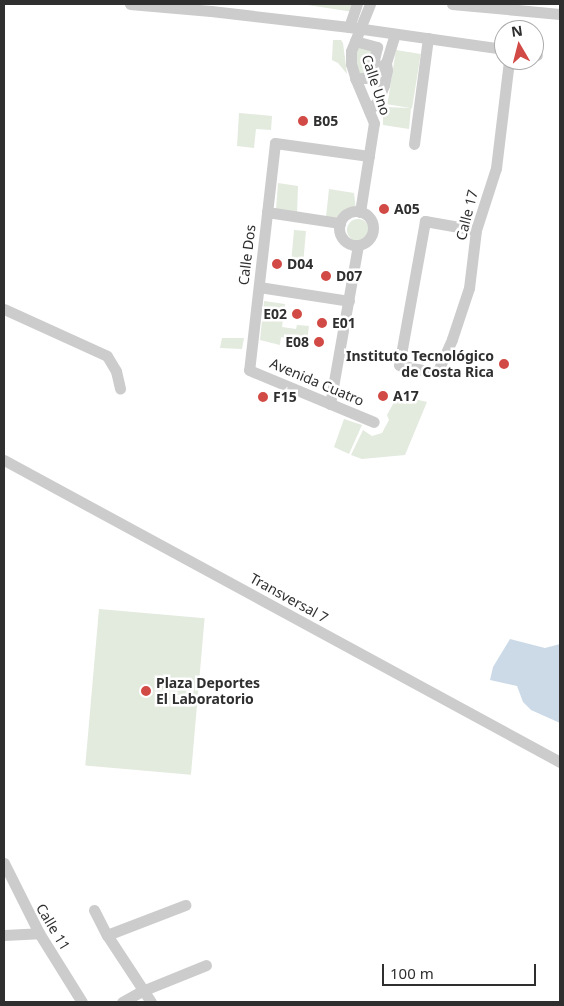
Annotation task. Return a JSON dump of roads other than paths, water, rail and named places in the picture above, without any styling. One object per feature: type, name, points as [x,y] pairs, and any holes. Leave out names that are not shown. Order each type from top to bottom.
[{"type":"street","points":[[130,4],[211,7],[494,48]]},
{"type":"street","points":[[354,28],[358,4]]},
{"type":"street","points":[[354,28],[370,4]]},
{"type":"street","points":[[452,4],[560,14]]},
{"type":"street","name":"Calle Uno","points":[[354,28],[355,40],[351,51],[355,78],[374,123],[360,212]]},
{"type":"street","points":[[369,110],[378,101],[384,85],[388,70],[386,63],[395,34]]},
{"type":"street","points":[[414,144],[428,38]]},
{"type":"street","points":[[355,40],[377,47],[371,73]]},
{"type":"street","points":[[355,78],[365,78],[386,63]]},
{"type":"street","name":"Calle 17","points":[[476,230],[424,221],[399,365],[437,373],[452,339],[469,288],[476,230],[496,168],[508,70]]},
{"type":"street","name":"Calle Dos","points":[[249,370],[275,143],[369,156]]},
{"type":"street","points":[[267,212],[340,223]]},
{"type":"street","points":[[330,404],[358,245],[371,236],[373,226],[369,217],[360,212],[346,215],[340,223],[339,230],[346,242],[358,245]]},
{"type":"street","points":[[259,287],[349,301]]},
{"type":"street","points":[[4,309],[108,356],[116,371],[120,390]]},
{"type":"street","name":"Avenida Cuatro","points":[[249,370],[374,422]]},
{"type":"street","name":"Transversal 7","points":[[4,460],[560,762]]},
{"type":"street","name":"Calle 11","points":[[4,863],[39,933],[82,1002]]},
{"type":"street","points":[[108,935],[185,905]]},
{"type":"street","points":[[94,910],[142,991],[151,1002]]},
{"type":"street","points":[[4,935],[39,933]]},
{"type":"street","points":[[122,1002],[142,991],[206,965]]},
{"type":"water","points":[[510,639],[545,648],[560,644],[560,723],[531,710],[523,702],[517,686],[490,680],[493,667]]},
{"type":"place","name":"B05","points":[[303,121]]},
{"type":"place","name":"A05","points":[[384,209]]},
{"type":"place","name":"D04","points":[[277,264]]},
{"type":"place","name":"D07","points":[[326,276]]},
{"type":"place","name":"E02","points":[[297,314]]},
{"type":"place","name":"E01","points":[[322,323]]},
{"type":"place","name":"E08","points":[[319,342]]},
{"type":"place","name":"Instituto Tecnológico de Costa Rica","points":[[504,364]]},
{"type":"place","name":"A17","points":[[383,396]]},
{"type":"place","name":"F15","points":[[263,397]]},
{"type":"place","name":"Plaza Deportes El Laboratorio","points":[[146,691]]}]
